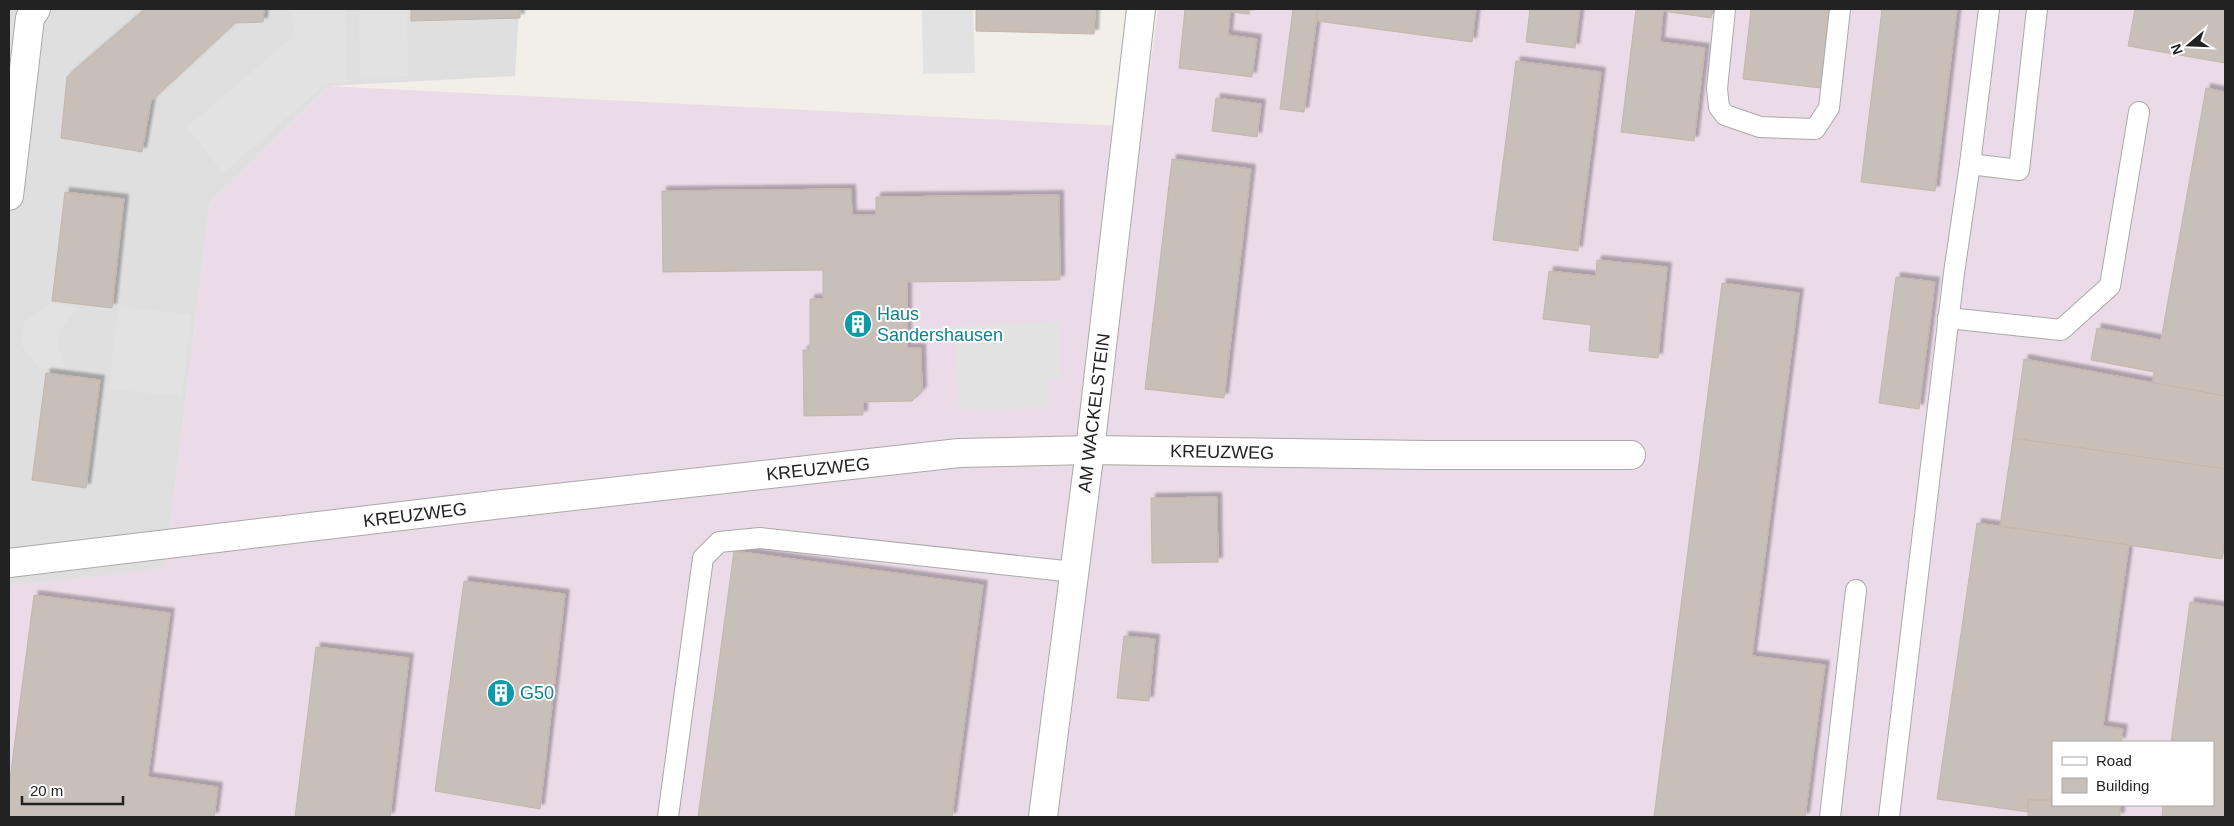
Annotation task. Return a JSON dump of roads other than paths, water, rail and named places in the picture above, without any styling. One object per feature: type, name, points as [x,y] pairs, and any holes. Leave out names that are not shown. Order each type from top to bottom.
[{"type":"street","points":[[9,196],[30,18],[36,9]]},
{"type":"street","name":"AM WACKELSTEIN","points":[[1043,817],[1090,450],[1141,9]]},
{"type":"street","name":"KREUZWEG","points":[[9,563],[512,503],[959,453],[1090,450],[1426,455],[1631,455]]},
{"type":"lane","points":[[1725,9],[1717,89],[1719,107],[1725,115],[1760,126],[1815,128],[1830,108],[1840,9]]},
{"type":"lane","points":[[1889,817],[1948,318],[1970,164],[1989,9]]},
{"type":"lane","points":[[1970,164],[2019,170],[2037,9]]},
{"type":"lane","points":[[1948,318],[2061,330],[2110,286],[2139,112]]},
{"type":"lane","points":[[668,817],[702,558],[719,542],[760,538],[1074,572]]},
{"type":"lane","points":[[1830,817],[1856,590]]},
{"type":"place","name":"Haus Sandershausen","points":[[858,324]]},
{"type":"place","name":"G50","points":[[501,693]]}]
